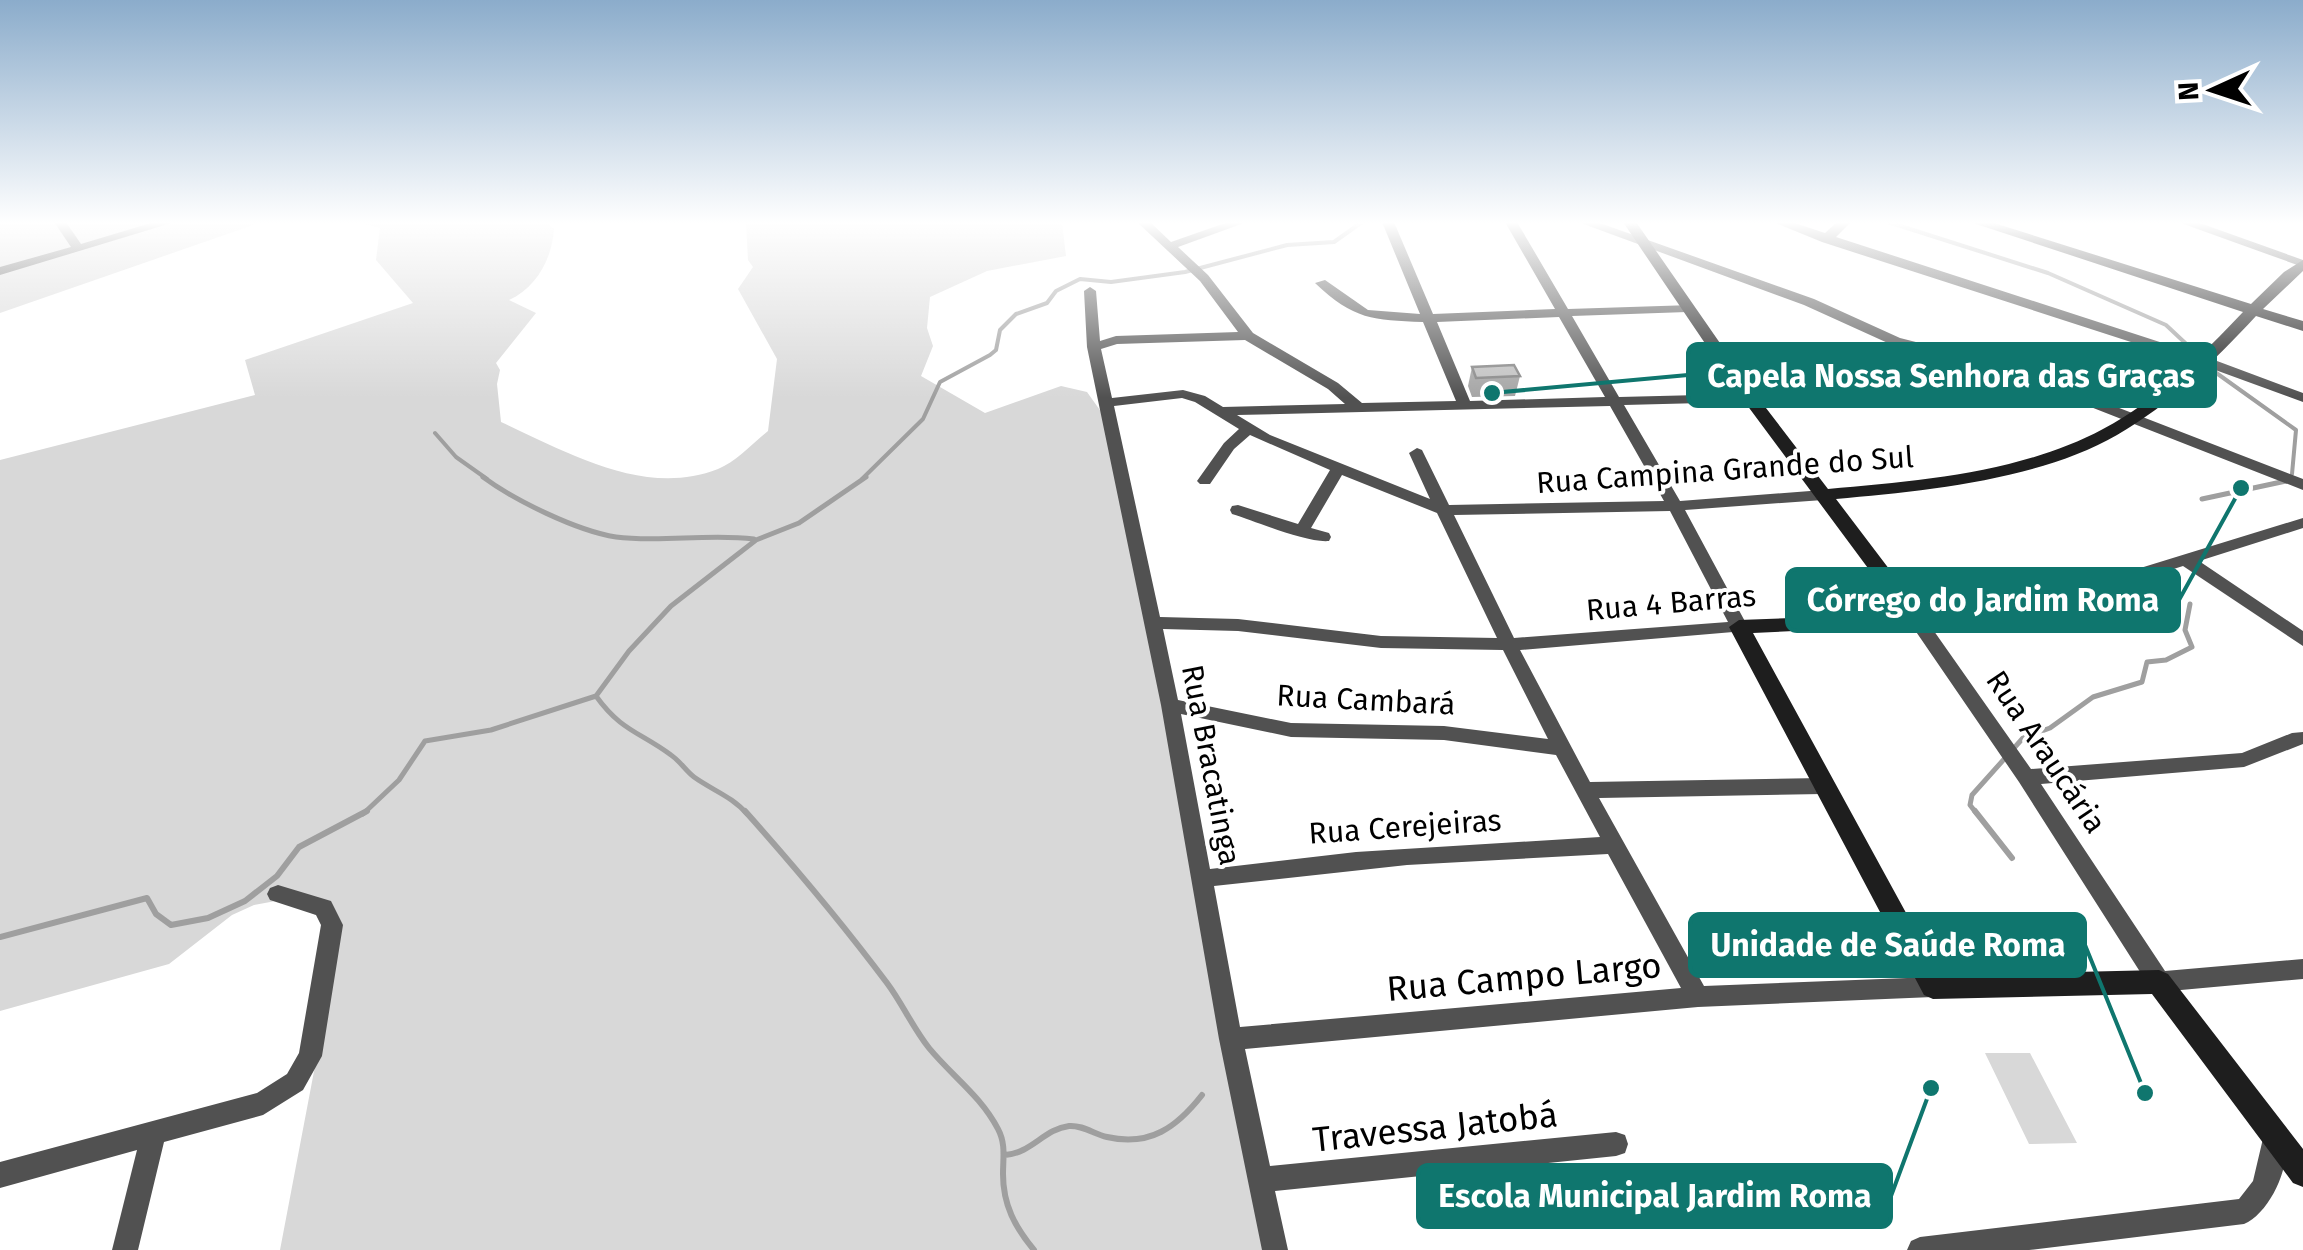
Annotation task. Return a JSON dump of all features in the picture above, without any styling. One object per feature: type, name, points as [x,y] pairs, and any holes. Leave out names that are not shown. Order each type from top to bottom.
[{"type":"street","points":[[1206,280],[1248,336],[1333,386],[1360,408]]},
{"type":"street","points":[[1412,280],[1466,407]]},
{"type":"street","points":[[1543,280],[1674,506],[1933,988]]},
{"type":"street","name":"Rua Araucária","points":[[1668,280],[2026,777],[2159,982],[2303,1173]]},
{"type":"street","points":[[1748,280],[1809,302],[1895,341],[1970,358],[2136,417],[2303,485]]},
{"type":"street","points":[[1952,280],[2204,361],[2303,398]]},
{"type":"street","points":[[2160,280],[2303,326]]},
{"type":"street","name":"Rua Campina Grande do Sul","points":[[1106,403],[1183,394],[1223,411],[1248,430],[1443,510],[1674,506],[1935,484],[2079,448],[2136,417],[2204,361],[2250,309],[2283,280]]},
{"type":"street","points":[[1321,283],[1364,313],[1428,318],[1687,308]]},
{"type":"street","name":"Rua Bracatinga","points":[[1090,291],[1094,347],[1170,705],[1231,1039],[1275,1250]]},
{"type":"street","points":[[1094,347],[1116,340],[1248,336]]},
{"type":"street","points":[[1223,411],[1750,398],[1820,393],[1970,358]]},
{"type":"street","points":[[1205,481],[1230,446],[1248,430]]},
{"type":"street","points":[[1417,453],[1560,748],[1698,997]]},
{"type":"street","points":[[1300,532],[1338,469]]},
{"type":"street","points":[[1238,510],[1323,537]]},
{"type":"street","name":"Rua 4 Barras","points":[[1153,624],[1204,619],[1380,642],[1509,647],[1739,626],[1916,620],[2070,596],[2303,523]]},
{"type":"street","points":[[2188,561],[2303,640]]},
{"type":"street","name":"Rua Cambará","points":[[1170,705],[1291,730],[1444,733],[1560,748]]},
{"type":"street","points":[[2026,777],[2244,760],[2299,738]]},
{"type":"street","points":[[1584,790],[1822,786]]},
{"type":"street","name":"Rua Cerejeiras","points":[[1202,879],[1422,853],[1613,845]]},
{"type":"street","points":[[0,1175],[263,1103],[295,1082],[310,1056],[332,925],[323,908],[278,894]]},
{"type":"street","name":"Rua Campo Largo","points":[[1231,1039],[1698,997],[2159,982],[2303,969]]},
{"type":"street","points":[[125,1250],[154,1133]]},
{"type":"street","points":[[1920,1250],[2244,1211],[2257,1202],[2265,1186],[2274,1139]]},
{"type":"street","name":"Travessa Jatobá","points":[[1260,1180],[1616,1144]]},
{"type":"shaded area","points":[[0,280],[94,280],[0,313]]},
{"type":"shaded area","points":[[393,280],[535,280],[509,300],[536,313],[496,363],[500,370],[497,384],[501,422],[579,458],[634,475],[690,477],[718,469],[768,431],[777,359],[738,289],[744,280],[967,280],[930,297],[927,328],[933,346],[921,376],[985,413],[1061,386],[1087,392],[1102,413],[1276,1250],[280,1250],[331,982],[332,922],[281,900],[254,905],[232,915],[169,964],[0,1011],[0,460],[255,395],[245,360],[413,303]]},
{"type":"shaded area","points":[[1985,1053],[2030,1053],[2077,1143],[2029,1144]]},
{"type":"building","points":[[1514,365],[1520,376],[1476,378],[1472,367]]},
{"type":"waterway","points":[[862,479],[923,419],[940,382],[996,350],[1000,330],[1016,314],[1047,303],[1056,291],[1077,280]]},
{"type":"waterway","points":[[1094,280],[1123,280]]},
{"type":"waterway","points":[[2065,280],[2166,325],[2197,354]]},
{"type":"waterway","points":[[2215,372],[2296,430],[2292,474]]},
{"type":"waterway","points":[[435,433],[456,457],[487,479]]},
{"type":"waterway","points":[[483,477],[546,513],[600,534],[633,539],[754,539]]},
{"type":"waterway","points":[[596,696],[629,651],[671,606],[756,540],[799,523],[866,477]]},
{"type":"waterway","points":[[2202,499],[2286,481]]},
{"type":"waterway","points":[[1977,814],[1970,805],[1972,795],[2023,738],[2050,728],[2093,697],[2142,682],[2147,662],[2166,660],[2192,647],[2185,630],[2190,604]]},
{"type":"waterway","points":[[365,812],[399,780],[425,741],[491,730],[596,696]]},
{"type":"waterway","points":[[596,696],[623,724],[671,755],[694,777],[747,814]]},
{"type":"waterway","points":[[745,811],[870,961],[929,1048],[991,1117],[1002,1140],[1008,1206],[1034,1250]]},
{"type":"waterway","points":[[1975,811],[2012,858]]},
{"type":"waterway","points":[[0,937],[147,898],[156,914],[171,925],[208,918],[245,901],[277,876],[299,847],[365,812]]},
{"type":"waterway","points":[[1005,1155],[1069,1126],[1122,1139],[1149,1137],[1172,1125],[1202,1095]]},
{"type":"place","name":"Capela Nossa Senhora das Graças","points":[[1492,393]]},
{"type":"place","name":"Córrego do Jardim Roma","points":[[2241,488]]},
{"type":"place","name":"Escola Municipal Jardim Roma","points":[[1931,1088]]},
{"type":"place","name":"Unidade de Saúde Roma","points":[[2145,1093]]}]
